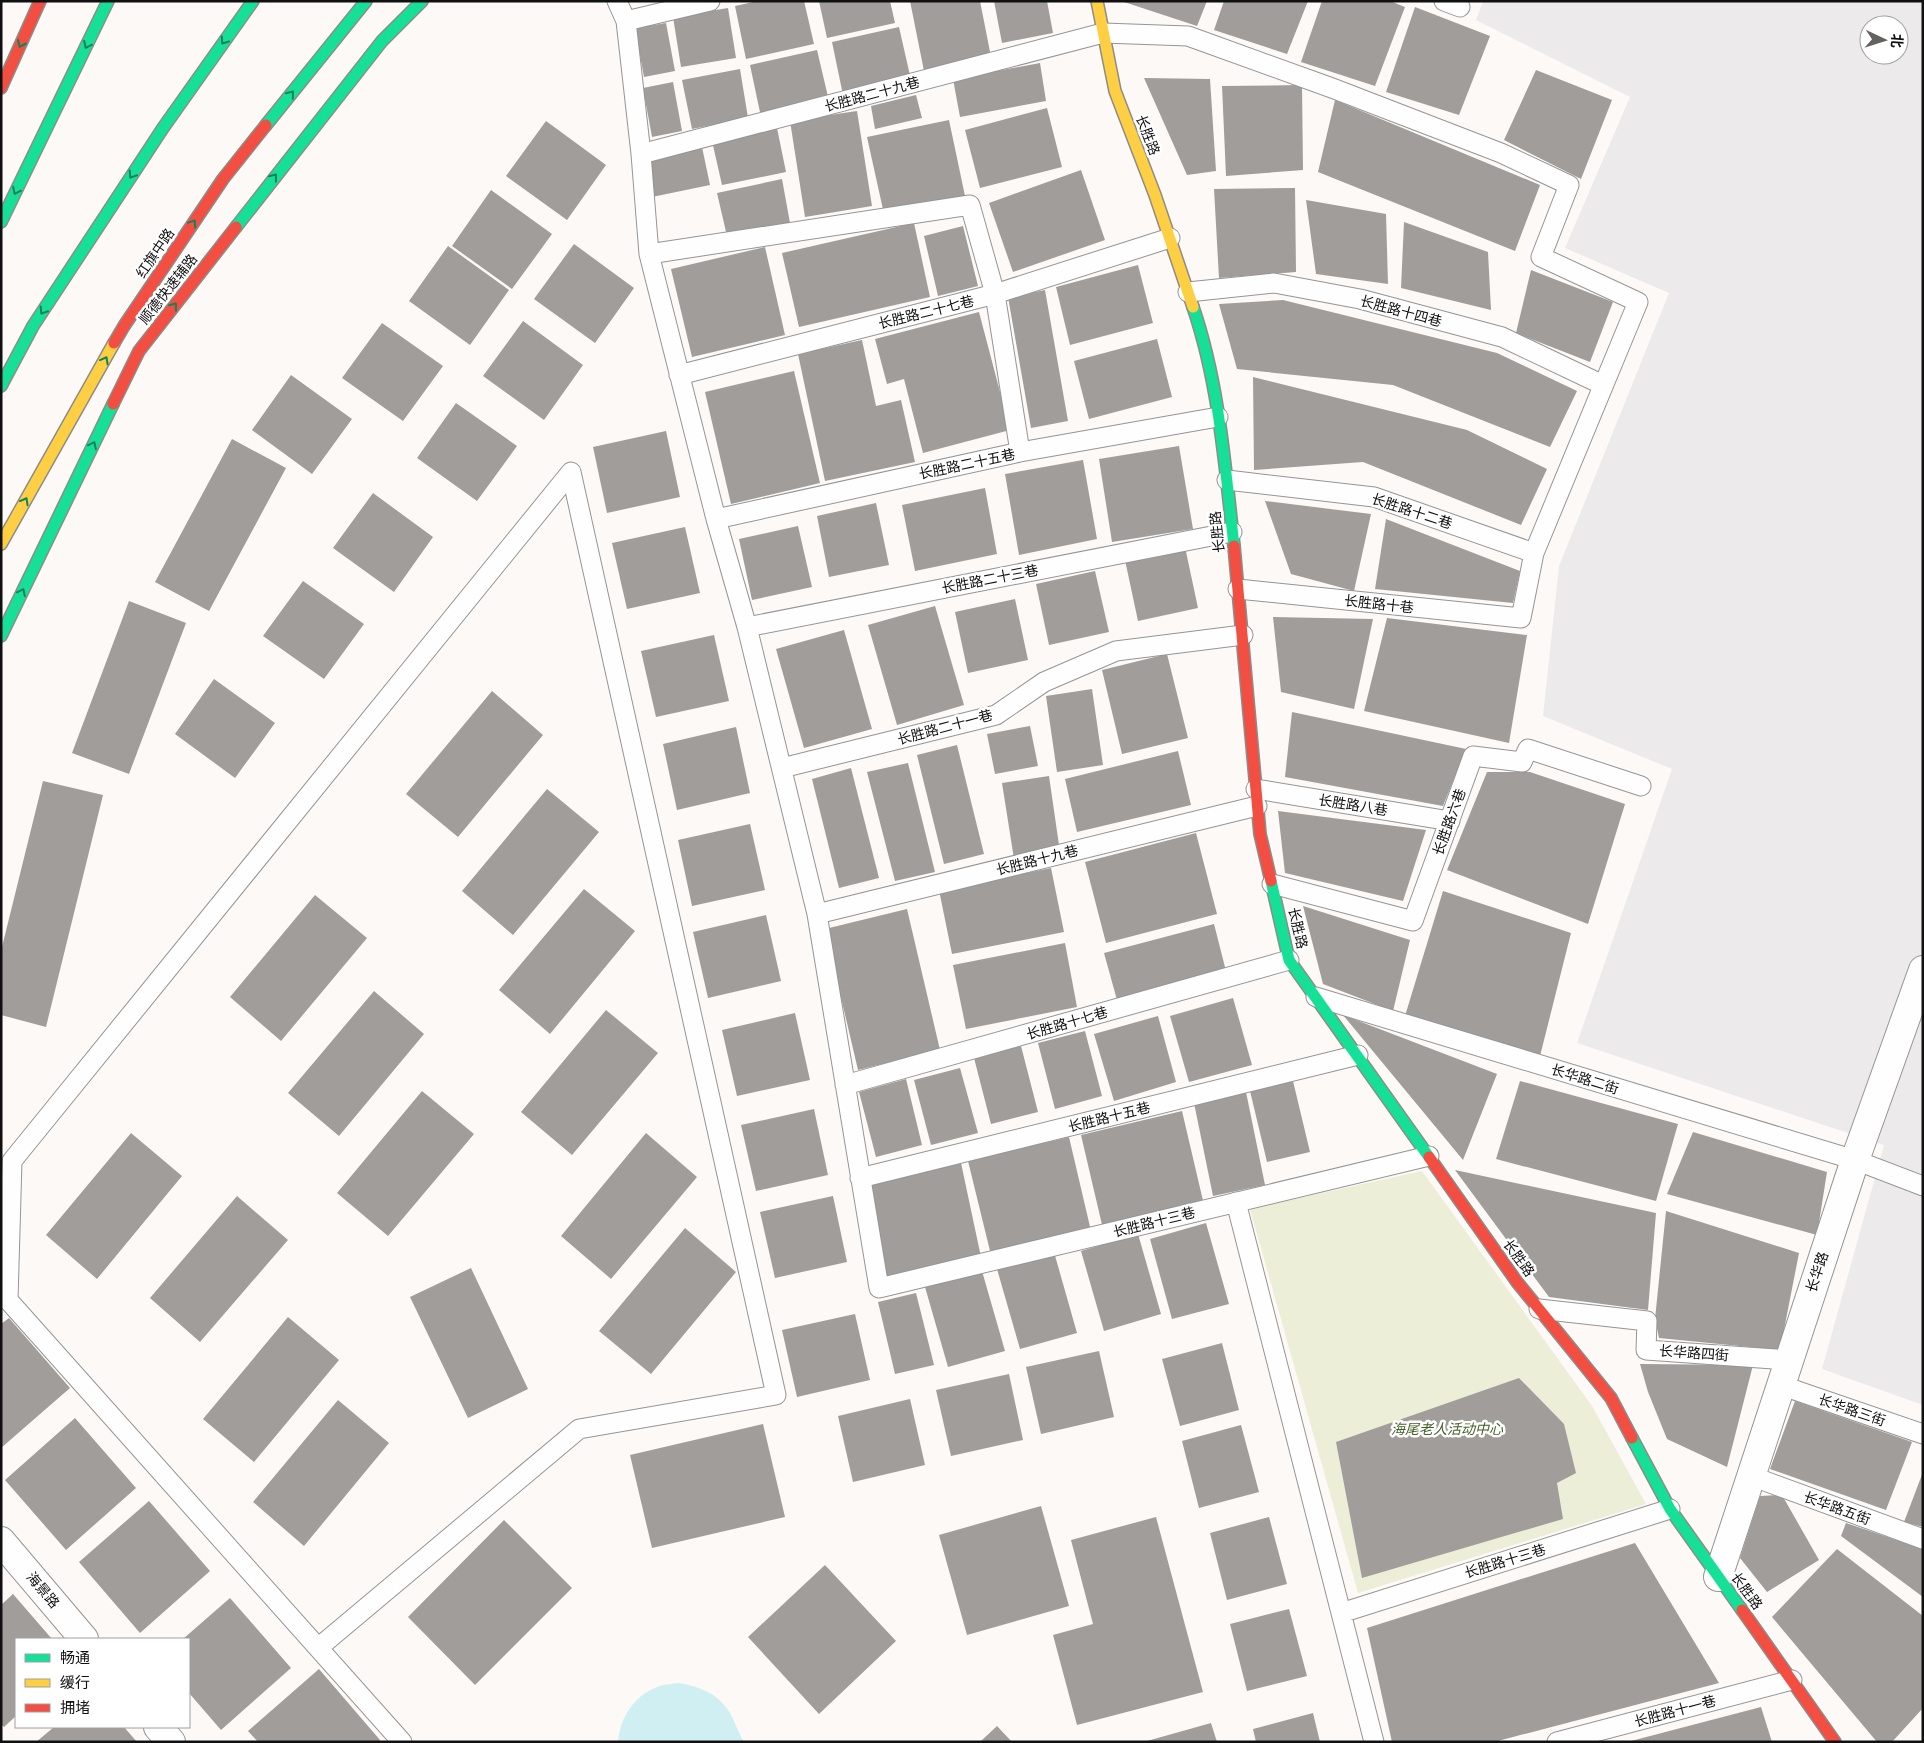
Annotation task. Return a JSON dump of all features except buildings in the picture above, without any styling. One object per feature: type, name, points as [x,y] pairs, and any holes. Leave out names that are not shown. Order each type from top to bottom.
[{"type":"main road","points":[[1,88],[40,1]]},
{"type":"main road","points":[[1,222],[108,1]]},
{"type":"main road","points":[[1,386],[33,326],[54,293],[163,128],[253,1]]},
{"type":"main road","name":"红旗中路","points":[[1,544],[124,326],[140,302],[223,179],[366,1]]},
{"type":"main road","name":"顺德快速辅路","points":[[1,636],[139,351],[382,41],[422,1]]},
{"type":"main road","name":"长胜路","points":[[1097,1],[1115,92],[1170,238],[1201,330],[1218,417],[1227,480],[1243,634],[1260,834],[1289,960],[1517,1282],[1611,1398],[1670,1510],[1835,1742]]},
{"type":"street","name":"长华路","points":[[1718,1577],[1854,1160],[1923,970]]},
{"type":"street","name":"海景路","points":[[1,1541],[83,1638]]},
{"type":"street","points":[[159,1728],[171,1742]]},
{"type":"lane","points":[[617,1],[626,21],[641,154],[649,254],[716,520],[747,627],[817,914],[860,1178]]},
{"type":"lane","points":[[626,21],[710,1]]},
{"type":"lane","name":"长胜路二十九巷","points":[[641,154],[1103,33],[1188,36],[1332,88],[1501,153],[1569,184],[1541,257],[1638,302],[1603,385]]},
{"type":"lane","points":[[649,254],[970,205],[995,294],[1020,452]]},
{"type":"lane","name":"长胜路二十七巷","points":[[679,375],[995,294],[1170,238]]},
{"type":"lane","name":"长胜路十四巷","points":[[1188,292],[1274,283],[1360,299],[1502,337],[1603,385]]},
{"type":"lane","points":[[1534,553],[1603,385]]},
{"type":"lane","name":"长胜路二十五巷","points":[[716,520],[1020,452],[1218,417]]},
{"type":"lane","points":[[318,1648],[579,1429],[776,1395],[571,472],[12,1161],[8,1300],[318,1648],[402,1742]]},
{"type":"lane","name":"长胜路十二巷","points":[[1227,480],[1374,497],[1534,553]]},
{"type":"lane","name":"长胜路二十三巷","points":[[747,627],[1232,532]]},
{"type":"lane","name":"长胜路十巷","points":[[1238,589],[1521,618],[1534,553]]},
{"type":"lane","name":"长胜路二十一巷","points":[[782,768],[996,715],[1044,682],[1116,651],[1243,634]]},
{"type":"lane","name":"长胜路六巷","points":[[1272,884],[1413,921],[1473,756],[1522,762],[1528,750],[1641,786]]},
{"type":"lane","name":"长胜路八巷","points":[[1257,798],[1450,821]]},
{"type":"lane","name":"长胜路十九巷","points":[[817,914],[1257,798]]},
{"type":"lane","name":"长胜路十七巷","points":[[845,1086],[1289,960]]},
{"type":"lane","name":"长华路二街","points":[[1316,997],[1854,1160],[1923,1186]]},
{"type":"lane","name":"长胜路十五巷","points":[[860,1178],[1358,1055]]},
{"type":"lane","name":"长胜路十三巷","points":[[860,1178],[879,1288],[1429,1156]]},
{"type":"lane","points":[[1236,1202],[1374,1742]]},
{"type":"lane","name":"长华路四街","points":[[1539,1309],[1647,1321],[1646,1350],[1789,1360]]},
{"type":"lane","name":"长华路三街","points":[[1780,1385],[1923,1434]]},
{"type":"lane","name":"长华路五街","points":[[1751,1476],[1923,1539]]},
{"type":"lane","name":"长胜路十三巷","points":[[1341,1613],[1670,1510]]},
{"type":"lane","name":"长胜路十一巷","points":[[1557,1742],[1792,1680]]},
{"type":"shaded area","points":[[1483,1],[1923,1],[1923,1405],[1822,1369],[1884,1145],[1577,1043],[1672,769],[1543,716],[1559,566],[1669,293],[1565,248],[1630,97],[1476,20]]},
{"type":"green space","name":"海尾老人活动中心","points":[[1422,1171],[1592,1406],[1646,1504],[1358,1593],[1250,1209]]},
{"type":"water","points":[[679,1683],[701,1689],[720,1700],[730,1713],[744,1742],[618,1742],[622,1724],[636,1701],[660,1686]]},
{"type":"traffic: fast","points":[[1,222],[108,1]]},
{"type":"traffic: fast","points":[[1,386],[33,326],[163,128],[253,1]]},
{"type":"traffic: fast","points":[[266,125],[366,1]]},
{"type":"traffic: fast","points":[[236,227],[382,41],[422,1]]},
{"type":"traffic: fast","points":[[1193,307],[1202,336],[1215,395],[1234,546]]},
{"type":"traffic: fast","points":[[1,636],[113,404]]},
{"type":"traffic: fast","points":[[1271,881],[1289,960],[1429,1157]]},
{"type":"traffic: fast","points":[[1632,1438],[1670,1509],[1742,1610]]},
{"type":"traffic: slow","points":[[1097,1],[1115,91],[1155,195],[1193,307]]},
{"type":"traffic: slow","points":[[1,544],[114,343]]},
{"type":"traffic: jam","points":[[1,88],[40,1]]},
{"type":"traffic: jam","points":[[114,343],[223,179],[266,125]]},
{"type":"traffic: jam","points":[[113,404],[139,351],[236,227]]},
{"type":"traffic: jam","points":[[1234,546],[1260,834],[1271,881]]},
{"type":"traffic: jam","points":[[1429,1157],[1517,1282],[1611,1398],[1632,1438]]},
{"type":"traffic: jam","points":[[1742,1610],[1835,1742]]}]
